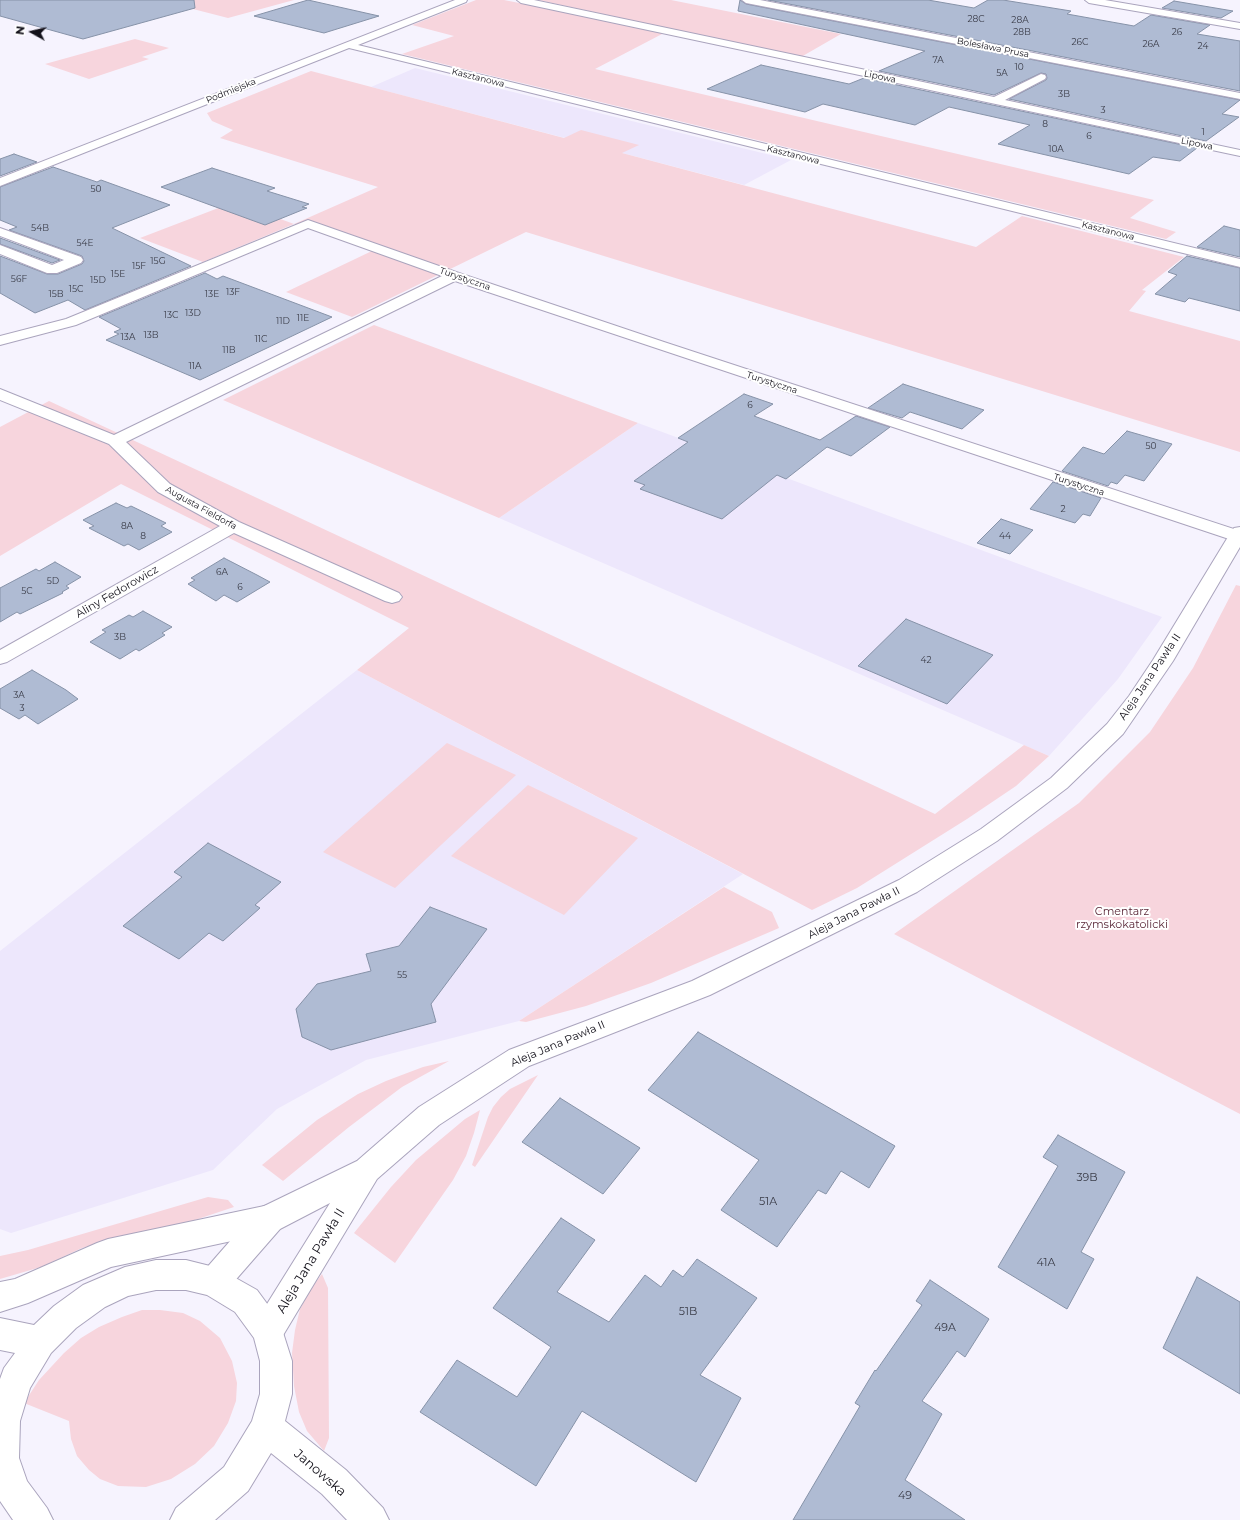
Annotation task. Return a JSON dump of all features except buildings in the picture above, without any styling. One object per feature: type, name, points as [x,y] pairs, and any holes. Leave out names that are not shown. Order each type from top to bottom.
[{"type":"street","name":"Podmiejska","points":[[0,182],[463,0]]},
{"type":"street","name":"Lipowa","points":[[521,0],[1240,153]]},
{"type":"street","name":"Bolesława Prusa","points":[[746,0],[1240,96]]},
{"type":"street","points":[[1089,0],[1240,26]]},
{"type":"street","name":"Kasztanowa","points":[[347,45],[1240,263]]},
{"type":"street","points":[[995,101],[1041,77]]},
{"type":"street","name":"Turystyczna","points":[[0,341],[71,322],[308,224],[454,276],[896,424],[1239,534]]},
{"type":"street","points":[[0,232],[76,260],[52,270],[0,248]]},
{"type":"street","points":[[116,441],[454,276]]},
{"type":"street","name":"Augusta Fieldorfa","points":[[0,394],[116,441],[164,488],[233,526],[392,597]]},
{"type":"street","name":"Aliny Fedorowicz","points":[[0,658],[233,526]]},
{"type":"street","name":"Aleja Jana Pawła II","points":[[214,1282],[269,1219],[367,1170],[430,1116],[519,1058],[701,988],[908,886],[989,835],[1059,783],[1115,729],[1163,661],[1239,534]]},
{"type":"street","name":"Aleja Jana Pawła II","points":[[268,1331],[367,1170]]},
{"type":"street","points":[[0,1297],[17,1292],[108,1253],[269,1219]]},
{"type":"street","points":[[34,1519],[13,1491],[2,1458],[1,1421],[16,1380],[40,1342],[65,1317],[94,1296],[125,1282],[156,1275],[186,1274],[214,1282],[246,1301],[268,1331],[276,1361],[276,1394],[267,1428],[236,1479],[189,1520]]},
{"type":"street","points":[[0,1334],[40,1342]]},
{"type":"street","name":"Janowska","points":[[267,1428],[334,1482],[371,1520]]},
{"type":"shaded area","points":[[415,68],[791,160],[744,185],[371,87]]},
{"type":"shaded area","points":[[638,423],[1162,617],[1118,679],[1049,756],[499,518]]},
{"type":"shaded area","points":[[357,670],[743,874],[519,1021],[366,1060],[277,1109],[213,1170],[11,1233],[0,1229],[0,951]]},
{"type":"green space","points":[[158,0],[294,0],[228,18]]},
{"type":"green space","points":[[476,0],[504,0],[661,31],[664,33],[595,69],[1154,200],[1130,218],[1176,232],[1166,239],[402,54],[454,36],[412,25]]},
{"type":"green space","points":[[538,0],[671,0],[841,34],[801,57]]},
{"type":"green space","points":[[135,39],[169,48],[142,57],[149,59],[89,79],[45,64]]},
{"type":"green space","points":[[311,71],[564,138],[581,130],[639,145],[622,153],[976,247],[1022,216],[1184,257],[1142,290],[1146,291],[1129,311],[1240,341],[1240,452],[526,232],[352,317],[286,292],[374,250],[294,224],[378,187],[220,138],[233,130],[212,121],[207,113]]},
{"type":"green space","points":[[234,202],[294,224],[203,262],[140,238]]},
{"type":"green space","points":[[374,325],[638,423],[499,518],[223,400]]},
{"type":"green space","points":[[49,401],[935,814],[1024,745],[1049,756],[1016,786],[967,819],[857,888],[812,910],[357,670],[409,628],[121,484],[0,556],[0,427]]},
{"type":"green space","name":"Cmentarz rzymskokatolicki","points":[[1236,585],[1240,586],[1240,1114],[894,934],[1079,803],[1150,732],[1193,668]]},
{"type":"green space","points":[[447,743],[516,775],[395,888],[323,852]]},
{"type":"green space","points":[[528,785],[638,838],[564,915],[451,856]]},
{"type":"green space","points":[[724,887],[772,912],[779,928],[651,983],[586,1006],[526,1022],[519,1021]]},
{"type":"green space","points":[[449,1061],[402,1087],[349,1127],[283,1181],[262,1165],[317,1120],[358,1094],[386,1081],[423,1067]]},
{"type":"green space","points":[[538,1075],[475,1167],[472,1165],[488,1117],[493,1107],[510,1089]]},
{"type":"green space","points":[[480,1110],[466,1156],[453,1180],[395,1263],[354,1233],[391,1187],[416,1160],[465,1119]]},
{"type":"green space","points":[[208,1197],[228,1200],[234,1207],[192,1221],[109,1240],[82,1248],[41,1267],[0,1279],[0,1256],[28,1250]]},
{"type":"green space","points":[[322,1274],[328,1288],[329,1438],[324,1451],[307,1431],[299,1412],[294,1386],[292,1353],[300,1309],[312,1287]]},
{"type":"green space","points":[[142,1310],[160,1310],[183,1313],[200,1321],[220,1338],[232,1361],[237,1383],[236,1401],[228,1423],[214,1446],[195,1464],[171,1479],[146,1487],[118,1486],[100,1479],[89,1470],[77,1456],[71,1439],[69,1421],[24,1403],[39,1380],[64,1353],[81,1338],[99,1327]]}]
